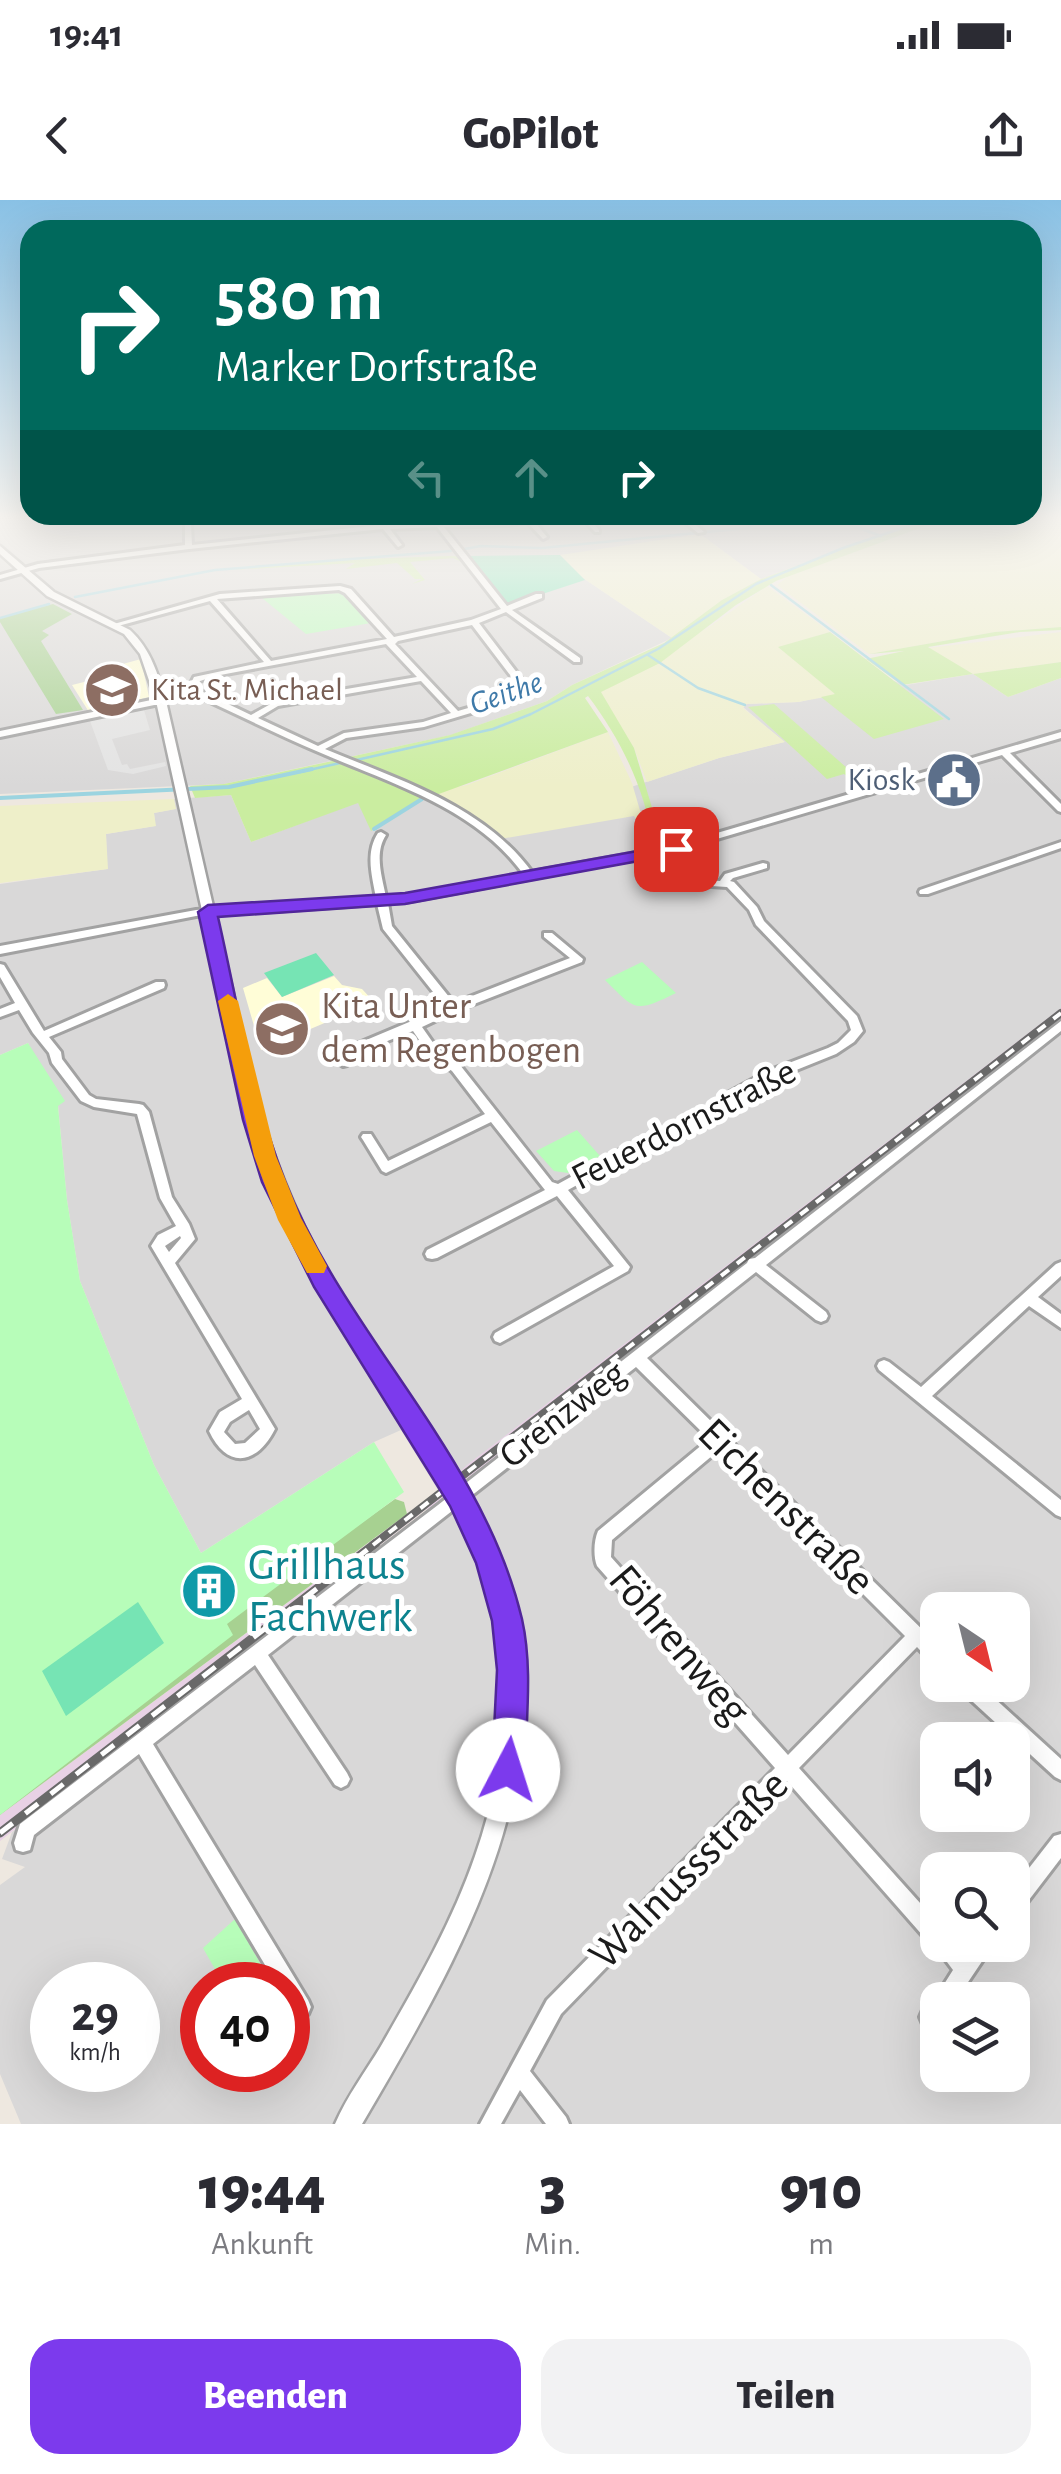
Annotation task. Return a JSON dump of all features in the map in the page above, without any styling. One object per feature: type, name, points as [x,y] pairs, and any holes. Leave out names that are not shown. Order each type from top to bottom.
[{"type":"street","points":[[78,607],[118,624],[137,638],[146,652],[214,911],[254,1120],[274,1182],[323,1280],[460,1496],[490,1560],[507,1621],[513,1670],[508,1770],[500,1816],[475,1896],[430,1987],[348,2124]]},
{"type":"street","points":[[118,624],[180,607]]},
{"type":"street","points":[[220,607],[268,662]]},
{"type":"street","points":[[360,607],[457,715]]},
{"type":"street","points":[[512,607],[474,622],[392,642],[201,677],[193,687],[251,718],[453,808],[495,840],[529,876]]},
{"type":"street","points":[[507,609],[578,660]]},
{"type":"street","points":[[318,749],[344,736],[457,715],[528,693],[474,622]]},
{"type":"street","points":[[251,718],[276,704],[423,678]]},
{"type":"street","points":[[1,731],[161,701]]},
{"type":"street","points":[[0,950],[102,928],[214,911],[380,902],[670,850],[1061,735]]},
{"type":"street","points":[[1004,752],[1061,809]]},
{"type":"street","points":[[1042,789],[1061,786]]},
{"type":"street","points":[[381,834],[376,843],[376,865],[380,902],[392,937],[452,1008]]},
{"type":"street","points":[[924,892],[1061,845]]},
{"type":"street","name":"Feuerdornstraße","points":[[416,1025],[417,1032],[442,1061],[456,1068],[548,1186],[559,1190],[634,1148],[719,1108],[723,1101],[781,1070],[853,1038],[857,1032],[853,1019],[725,881],[700,882],[670,850]]},
{"type":"street","points":[[725,881],[728,876],[763,866]]},
{"type":"street","points":[[343,1062],[344,1054],[578,960],[548,935]]},
{"type":"street","points":[[0,968],[56,1060],[88,1100],[140,1108],[143,1112],[163,1191],[188,1239],[168,1262],[250,1402]]},
{"type":"street","points":[[44,1035],[160,985]]},
{"type":"street","points":[[0,1013],[21,1005]]},
{"type":"street","name":"Grenzweg","points":[[23,1843],[26,1830],[1061,1026]]},
{"type":"street","points":[[367,1137],[386,1168],[494,1116]]},
{"type":"street","points":[[432,1254],[559,1190],[622,1267],[500,1336]]},
{"type":"street","points":[[754,1263],[821,1316]]},
{"type":"street","points":[[922,1396],[1061,1268]]},
{"type":"street","points":[[1029,1298],[1061,1322]]},
{"type":"street","name":"Eichenstraße","points":[[636,1357],[920,1640]]},
{"type":"street","points":[[884,1366],[1061,1510]]},
{"type":"street","name":"Föhrenweg","points":[[718,1440],[604,1536],[603,1560],[920,1918]]},
{"type":"street","name":"Walnussstraße","points":[[490,2124],[554,2007],[916,1636]]},
{"type":"street","points":[[256,1652],[341,1779]]},
{"type":"street","points":[[986,1702],[1061,1771]]},
{"type":"street","points":[[141,1741],[274,1962]]},
{"type":"street","points":[[1030,1883],[1061,1843]]},
{"type":"street","points":[[959,1962],[965,1969]]},
{"type":"street","points":[[956,1982],[970,1962]]},
{"type":"street","points":[[518,2072],[558,2124]]},
{"type":"shaded area","points":[[0,607],[626,607],[672,638],[572,685],[547,701],[451,735],[224,784],[0,794]]},
{"type":"shaded area","name":"Kita St. Michael","points":[[141,659],[149,697],[89,712],[72,685],[104,677],[101,670]]},
{"type":"shaded area","points":[[973,674],[1008,697],[1061,678],[1061,2124],[21,2124],[0,2074],[0,1885],[25,1867],[2,1859],[12,1832],[446,1503],[401,1430],[374,1442],[201,1553],[154,1465],[80,1281],[58,1105],[28,1043],[0,1055],[0,884],[107,869],[106,834],[155,826],[154,813],[175,809],[174,799],[231,795],[251,842],[358,802],[372,830],[426,797],[475,827],[784,742],[743,707],[746,704],[799,702],[890,680],[906,685]]},
{"type":"shaded area","points":[[144,710],[150,730],[112,739],[122,765],[127,764],[130,769],[165,762],[166,766],[133,774],[108,770],[90,721]]},
{"type":"shaded area","name":"Kita Unter dem Regenbogen","points":[[334,976],[342,985],[362,989],[374,1002],[261,1050],[243,988],[267,978],[282,997]]},
{"type":"shaded area","points":[[1061,1008],[1061,1018],[445,1501],[425,1510],[0,1841],[0,1815],[439,1491],[467,1465]]},
{"type":"green space","points":[[42,607],[58,607],[72,614],[42,631],[49,635],[41,641],[83,710],[56,714],[0,618]]},
{"type":"green space","points":[[273,607],[355,607],[371,623],[306,634]]},
{"type":"green space","points":[[626,607],[713,607],[672,638]]},
{"type":"green space","points":[[713,607],[734,607],[660,663],[601,692],[634,748],[660,834],[656,843],[652,841],[630,765],[588,696],[585,698],[608,732],[436,795],[345,758],[450,735],[547,701],[572,685],[664,643]]},
{"type":"green space","points":[[738,607],[795,607],[830,632],[780,647],[836,695],[798,702],[747,704],[743,708],[785,742],[719,758],[647,782],[634,748],[600,692]]},
{"type":"green space","points":[[806,607],[1061,607],[1061,627],[995,632],[869,654]]},
{"type":"green space","points":[[1061,627],[928,647],[973,674],[902,685],[866,659],[904,651],[869,654],[995,632]]},
{"type":"green space","points":[[830,632],[944,719],[874,739],[821,697],[835,694],[778,647]]},
{"type":"green space","points":[[1061,632],[1061,662],[973,674],[928,648]]},
{"type":"green space","points":[[1061,662],[1061,678],[1008,697],[973,674]]},
{"type":"green space","points":[[774,704],[863,782],[856,784],[844,774],[827,779],[748,707]]},
{"type":"green space","points":[[608,732],[632,783],[648,838],[634,816],[500,839],[438,796],[439,791],[467,785]]},
{"type":"green space","points":[[337,760],[426,797],[371,831],[358,803],[251,842],[231,795],[195,798],[190,786],[224,784]]},
{"type":"green space","points":[[174,799],[176,809],[154,813],[156,826],[106,834],[108,869],[0,883],[0,806]]},
{"type":"green space","points":[[316,953],[334,975],[282,997],[264,973]]},
{"type":"green space","points":[[642,962],[676,993],[637,1006],[605,980]]},
{"type":"green space","points":[[28,1043],[65,1101],[58,1106],[80,1281],[154,1465],[201,1553],[374,1442],[404,1492],[227,1624],[233,1635],[0,1815],[0,1055]]},
{"type":"green space","points":[[577,1130],[600,1156],[568,1173],[554,1171],[536,1151]]},
{"type":"green space","points":[[395,1499],[404,1502],[407,1514],[0,1815],[0,1780]]},
{"type":"green space","points":[[138,1602],[164,1643],[66,1716],[42,1671]]},
{"type":"green space","points":[[235,1919],[259,1962],[211,1962],[203,1948]]},
{"type":"waterway","points":[[0,618],[39,607]]},
{"type":"waterway","name":"Geithe","points":[[352,761],[493,729],[531,714],[658,649],[722,607]]},
{"type":"waterway","points":[[800,607],[949,719]]},
{"type":"waterway","points":[[648,655],[698,688],[745,705]]},
{"type":"waterway","name":"Geithe","points":[[300,772],[340,763]]},
{"type":"waterway","name":"Geithe","points":[[0,798],[229,787],[312,769]]},
{"type":"waterway","points":[[374,829],[422,799]]},
{"type":"railway","points":[[373,1545],[1061,1013]]},
{"type":"railway","points":[[0,1833],[376,1543]]},
{"type":"slow traffic","points":[[228,1001],[265,1156],[290,1220],[315,1266]]},
{"type":"place","name":"Kita St. Michael","points":[[112,690]]},
{"type":"place","name":"Kiosk","points":[[954,780]]},
{"type":"place","name":"Kita Unter dem Regenbogen","points":[[282,1029]]},
{"type":"place","name":"Grillhaus Fachwerk","points":[[209,1591]]},
{"type":"route","points":[[508,1770],[513,1670],[507,1621],[490,1560],[460,1496],[323,1280],[290,1220],[254,1120],[208,912],[380,902],[676,849]]}]
